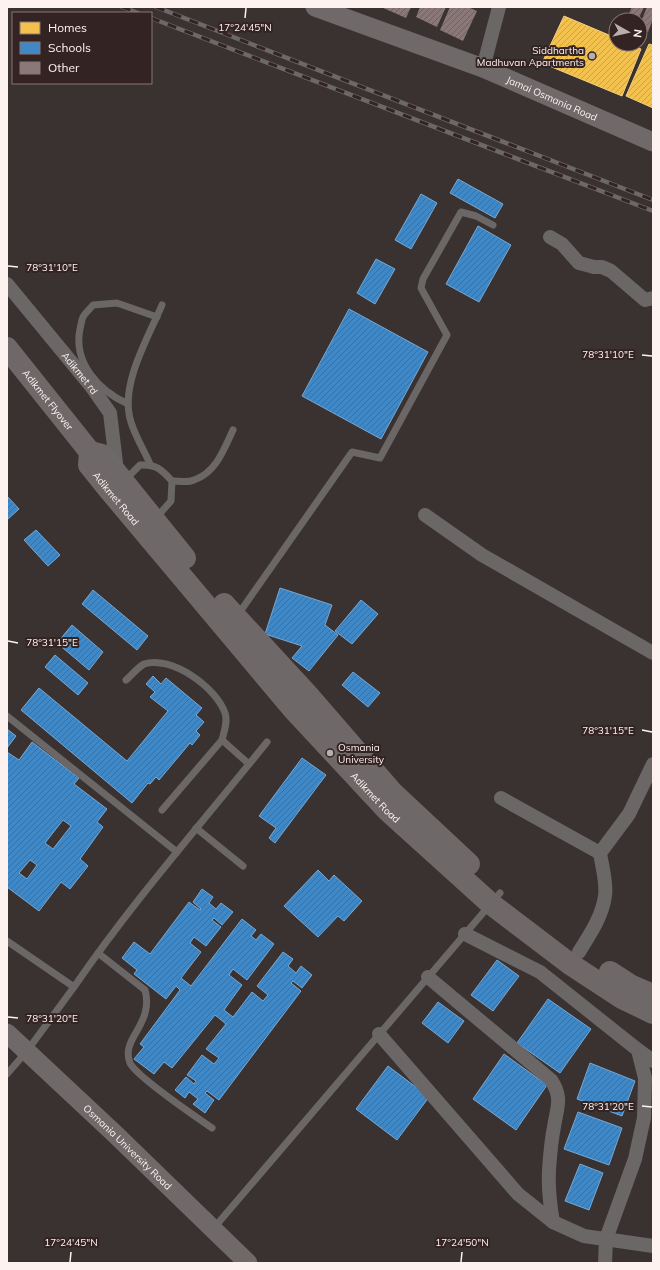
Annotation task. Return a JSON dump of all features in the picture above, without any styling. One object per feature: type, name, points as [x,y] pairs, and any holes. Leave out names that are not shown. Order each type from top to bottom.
[{"type":"main road","name":"Adikmet Flyover","points":[[7,348],[85,447]]},
{"type":"main road","name":"Adikmet Road","points":[[85,447],[102,455],[154,520],[230,624]]},
{"type":"main road","name":"Adikmet Road","points":[[85,447],[89,465],[230,624],[307,694],[392,792],[495,898],[570,964],[622,998],[653,1013]]},
{"type":"main road","name":"Adikmet Road","points":[[495,898],[630,985],[653,995]]},
{"type":"street","name":"Jamai Osmania Road","points":[[315,7],[483,68],[653,142]]},
{"type":"street","points":[[483,68],[499,7]]},
{"type":"street","points":[[550,237],[562,244],[579,263],[606,269],[645,300],[653,298]]},
{"type":"street","name":"Adikmet rd","points":[[7,284],[91,386],[110,413],[120,479]]},
{"type":"street","points":[[425,516],[482,555],[653,653]]},
{"type":"street","points":[[579,952],[594,928],[606,895],[600,853],[628,814],[653,764]]},
{"type":"street","points":[[501,798],[600,853]]},
{"type":"street","points":[[465,934],[540,972],[653,1061]]},
{"type":"street","points":[[428,977],[551,1080],[557,1090],[559,1105],[554,1127],[549,1170],[549,1198],[553,1222]]},
{"type":"street","name":"Osmania University Road","points":[[7,1033],[248,1263]]},
{"type":"street","points":[[379,1034],[518,1194],[553,1222],[584,1236],[653,1246]]},
{"type":"street","points":[[605,1263],[606,1239],[635,1159],[644,1118],[645,1078],[638,1050]]},
{"type":"lane","points":[[230,624],[352,452],[380,458],[447,335],[421,288],[423,279],[461,212],[476,216],[493,225]]},
{"type":"lane","points":[[128,404],[112,397],[96,382],[80,359],[78,339],[82,318],[93,305],[117,303],[157,317]]},
{"type":"lane","points":[[150,464],[131,422],[128,404],[131,379],[162,305]]},
{"type":"lane","points":[[172,481],[193,481],[207,474],[220,457],[234,430]]},
{"type":"lane","points":[[120,479],[140,465],[150,464],[163,470],[172,481],[171,501],[154,520]]},
{"type":"lane","points":[[126,680],[143,664],[158,662],[192,676],[212,692],[225,713],[225,726],[222,740],[162,810]]},
{"type":"lane","points":[[7,716],[177,852]]},
{"type":"lane","points":[[222,740],[249,764]]},
{"type":"lane","points":[[7,1074],[27,1051],[98,953],[177,852],[267,742]]},
{"type":"lane","points":[[196,828],[243,866]]},
{"type":"lane","points":[[213,1229],[495,898]]},
{"type":"lane","points":[[7,941],[74,987]]},
{"type":"lane","points":[[98,953],[145,990],[147,1007],[144,1018],[130,1043],[128,1053],[130,1062],[135,1070],[212,1128]]},
{"type":"building: Homes","name":"Siddhartha Madhuvan Apartments","points":[[564,16],[608,35],[608,52],[640,52],[622,96],[542,63]]},
{"type":"building: Homes","points":[[649,44],[653,45],[653,108],[626,96],[645,52],[648,52]]},
{"type":"building: Schools","points":[[458,179],[503,204],[495,218],[450,193]]},
{"type":"building: Schools","points":[[421,194],[437,203],[411,249],[395,240]]},
{"type":"building: Schools","points":[[478,226],[511,245],[479,302],[446,284]]},
{"type":"building: Schools","points":[[376,259],[395,269],[375,304],[357,293]]},
{"type":"building: Schools","points":[[349,309],[428,352],[381,439],[302,396]]},
{"type":"building: Schools","points":[[7,496],[19,509],[7,520]]},
{"type":"building: Schools","points":[[36,530],[60,555],[48,566],[24,540]]},
{"type":"building: Schools","points":[[280,588],[332,605],[325,625],[338,635],[309,671],[292,658],[302,646],[265,634]]},
{"type":"building: Schools","points":[[93,590],[148,636],[137,650],[82,604]]},
{"type":"building: Schools","points":[[361,600],[378,614],[352,644],[335,631]]},
{"type":"building: Schools","points":[[72,625],[103,652],[89,670],[57,643]]},
{"type":"building: Schools","points":[[55,655],[88,683],[78,695],[45,667]]},
{"type":"building: Schools","points":[[353,672],[380,693],[368,707],[342,685]]},
{"type":"building: Schools","points":[[153,676],[161,684],[166,678],[202,708],[196,715],[204,722],[196,731],[200,735],[192,745],[190,743],[159,780],[156,777],[150,784],[148,783],[132,803],[21,710],[39,688],[127,761],[168,711],[150,697],[155,692],[146,684]]},
{"type":"building: Schools","points":[[7,729],[16,736],[7,748]]},
{"type":"building: Schools","points":[[32,742],[79,778],[74,784],[107,809],[97,822],[103,827],[80,859],[88,866],[70,889],[61,882],[39,911],[7,887],[7,752],[19,760]],"holes":[[[63,820],[71,826],[53,849],[45,843]],[[30,860],[37,865],[27,879],[19,873]]]},
{"type":"building: Schools","points":[[302,758],[326,775],[275,843],[269,838],[276,828],[259,816]]},
{"type":"building: Schools","points":[[318,870],[329,881],[334,875],[362,901],[344,921],[338,916],[318,937],[284,906]]},
{"type":"building: Schools","points":[[202,889],[213,897],[209,903],[216,909],[221,903],[233,912],[222,925],[214,918],[212,920],[221,927],[206,946],[194,937],[190,943],[201,952],[181,978],[191,986],[242,919],[256,930],[251,936],[256,940],[261,934],[274,944],[247,980],[233,969],[229,975],[242,985],[224,1010],[233,1017],[252,992],[263,1001],[268,995],[257,986],[283,952],[293,959],[288,966],[296,973],[301,966],[312,975],[302,988],[293,981],[291,983],[301,991],[219,1100],[207,1091],[205,1093],[214,1100],[205,1113],[193,1104],[198,1099],[189,1092],[185,1098],[175,1090],[186,1077],[194,1084],[196,1081],[187,1075],[202,1055],[214,1064],[219,1058],[206,1049],[226,1024],[215,1015],[172,1068],[164,1062],[154,1074],[134,1059],[144,1047],[140,1044],[180,990],[176,986],[166,999],[134,974],[137,970],[122,958],[134,942],[150,954],[189,902],[200,910],[201,909],[193,902]]},
{"type":"building: Schools","points":[[497,960],[519,976],[493,1011],[471,995]]},
{"type":"building: Schools","points":[[548,999],[591,1029],[560,1073],[517,1043]]},
{"type":"building: Schools","points":[[438,1002],[464,1021],[448,1043],[422,1023]]},
{"type":"building: Schools","points":[[504,1054],[547,1085],[516,1130],[473,1099]]},
{"type":"building: Schools","points":[[590,1063],[635,1081],[622,1116],[577,1099]]},
{"type":"building: Schools","points":[[388,1066],[429,1097],[397,1140],[356,1109]]},
{"type":"building: Schools","points":[[578,1112],[622,1128],[609,1165],[564,1149]]},
{"type":"building: Schools","points":[[580,1164],[603,1173],[589,1210],[565,1201]]},
{"type":"building: Other","points":[[381,7],[411,7],[406,18]]},
{"type":"building: Other","points":[[420,7],[446,7],[437,27],[416,17]]},
{"type":"building: Other","points":[[450,7],[468,7],[477,11],[463,41],[440,30]]},
{"type":"building: Other","points":[[632,7],[644,7],[642,12],[630,12]]},
{"type":"building: Other","points":[[647,7],[653,7],[653,19],[648,32],[648,12],[645,12]]},
{"type":"railway","points":[[122,7],[135,12]]},
{"type":"railway","points":[[156,7],[653,200]]},
{"type":"railway","points":[[152,18],[653,211]]},
{"type":"place","name":"Siddhartha Madhuvan Apartments","points":[[592,56]]},
{"type":"place","name":"Osmania University","points":[[330,753]]}]
